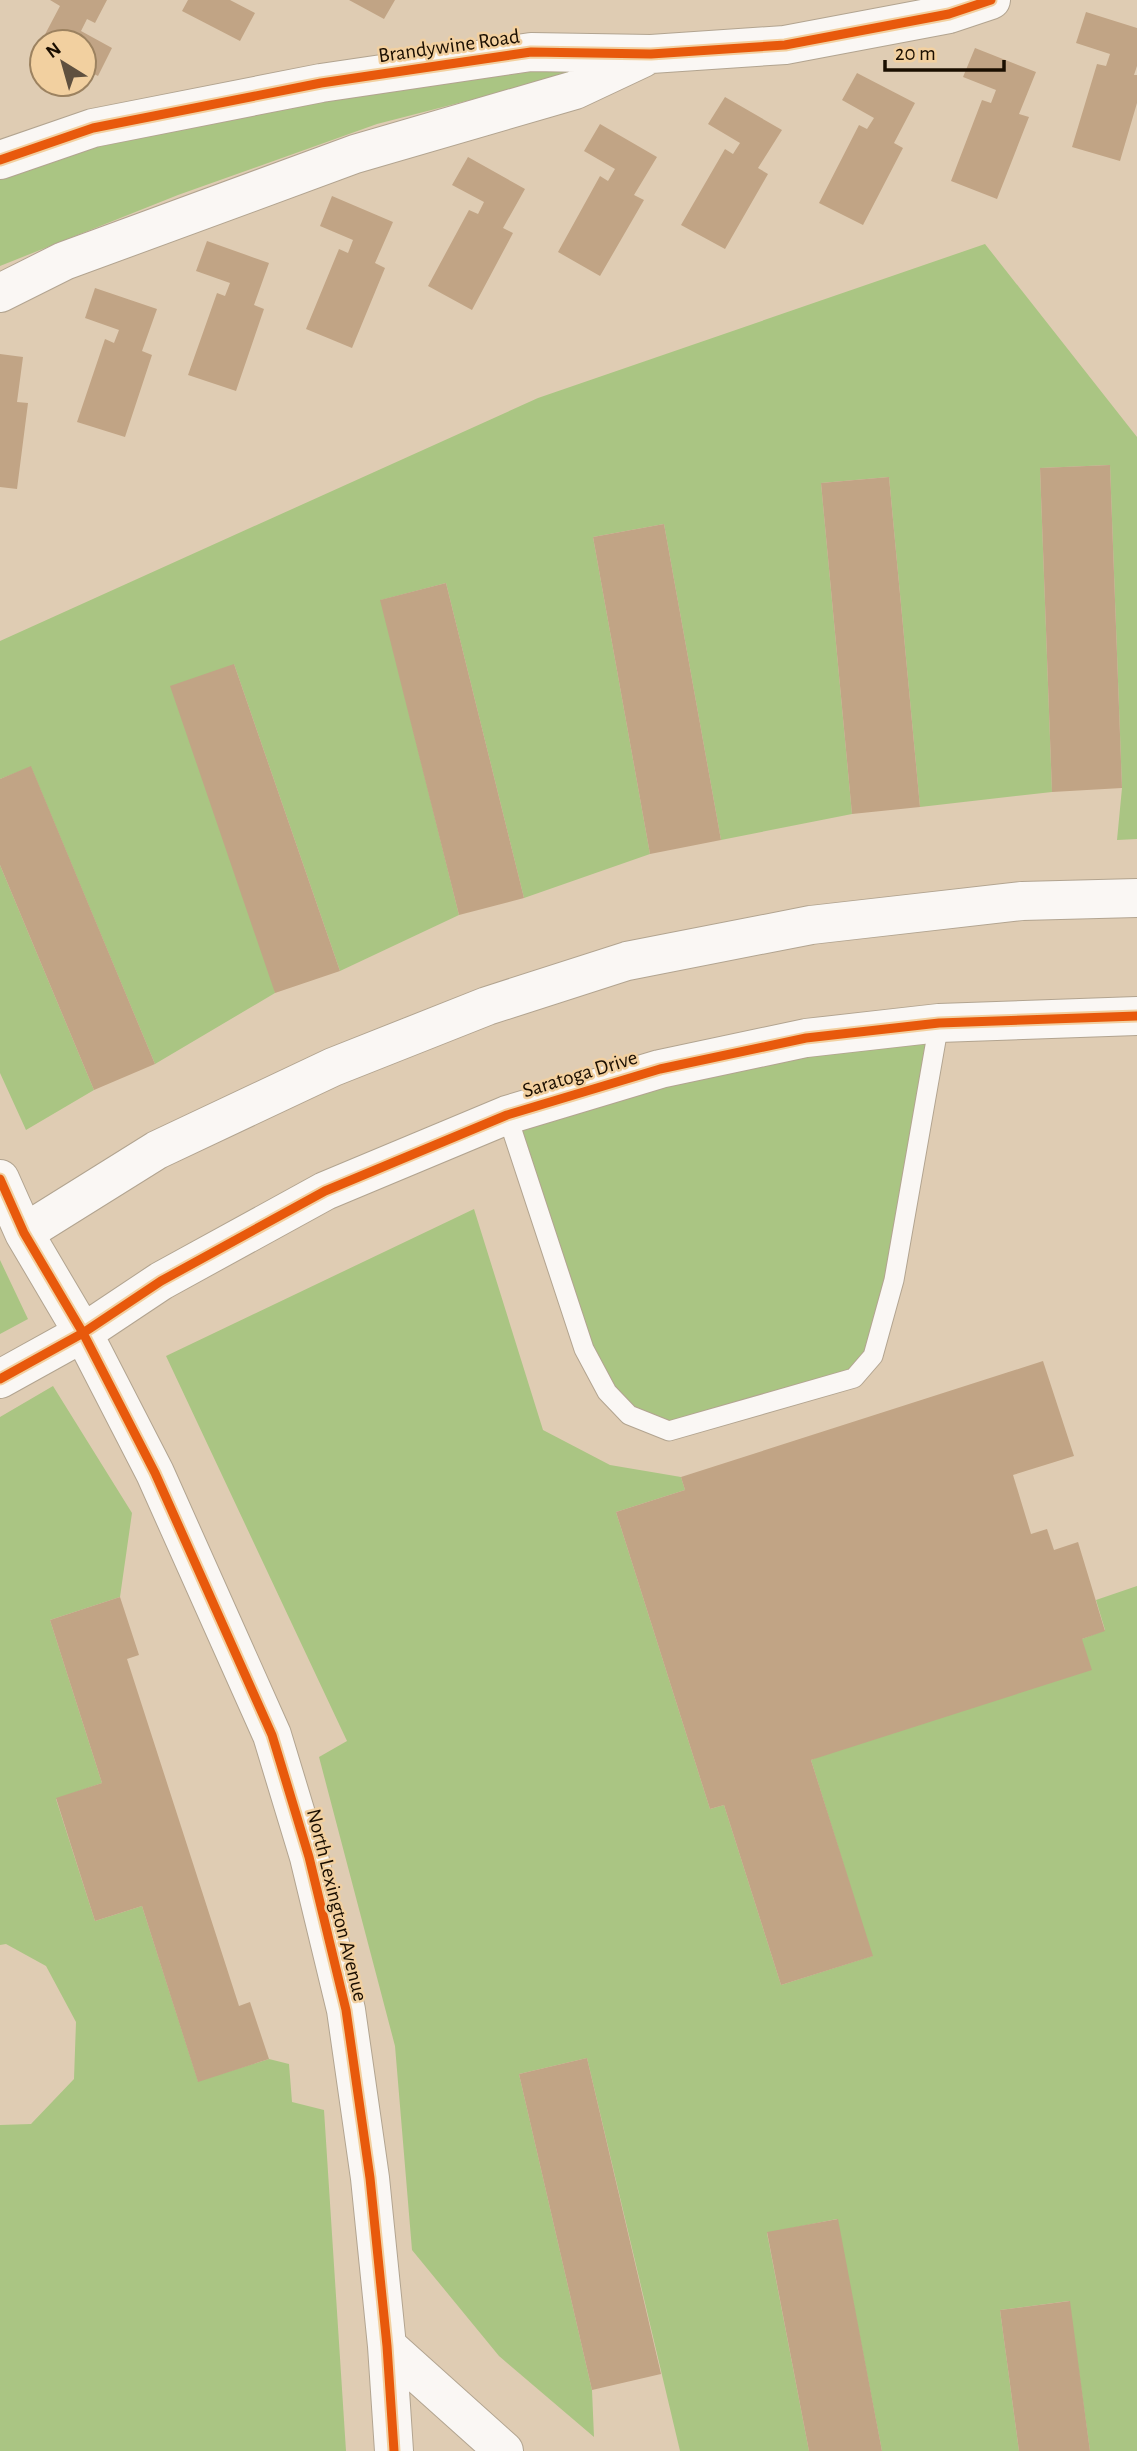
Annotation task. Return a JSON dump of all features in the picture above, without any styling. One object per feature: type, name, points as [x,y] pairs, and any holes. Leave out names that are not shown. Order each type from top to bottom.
[{"type":"street","name":"Brandywine Road","points":[[0,160],[93,128],[321,83],[531,52],[651,54],[785,45],[949,14],[991,0]]},
{"type":"street","name":"Brandywine Road","points":[[0,293],[64,261],[355,154],[575,90],[651,54]]},
{"type":"street","points":[[24,1233],[158,1150],[333,1067],[487,1006],[627,961],[811,925],[1022,901],[1137,898]]},
{"type":"street","name":"Saratoga Drive","points":[[0,1379],[83,1333],[161,1281],[325,1191],[507,1115],[673,1066],[806,1038],[939,1023],[1137,1016]]},
{"type":"street","name":"North Lexington Avenue","points":[[0,1179],[24,1233],[83,1333],[155,1473],[272,1735],[298,1821],[346,2010],[370,2178],[387,2346],[394,2451]]},
{"type":"street","points":[[387,2346],[504,2451]]},
{"type":"lane","points":[[507,1115],[584,1349],[607,1392],[629,1415],[669,1431],[854,1378],[873,1356],[894,1280],[939,1023]]},
{"type":"green space","points":[[571,66],[575,73],[377,124],[178,195],[0,266],[0,179],[88,149],[316,102]]},
{"type":"green space","points":[[985,244],[1137,437],[1137,839],[1117,840],[1122,788],[1110,465],[1040,468],[1052,792],[920,807],[889,477],[821,483],[852,814],[721,840],[664,524],[593,537],[650,854],[524,898],[446,583],[381,600],[459,915],[340,971],[234,664],[275,993],[155,1064],[31,767],[0,779],[0,641],[538,398]]},
{"type":"green space","points":[[0,865],[94,1090],[26,1130],[0,1073]]},
{"type":"green space","points":[[939,1023],[894,1280],[854,1378],[669,1431],[607,1392],[507,1115]]},
{"type":"green space","points":[[474,1209],[543,1430],[610,1465],[681,1477],[685,1490],[616,1512],[710,1809],[724,1805],[781,1985],[872,1956],[811,1760],[1105,1630],[1096,1600],[1137,1586],[1137,2451],[1090,2451],[1069,2301],[1000,2310],[1019,2451],[882,2451],[837,2219],[767,2233],[809,2451],[680,2451],[587,2058],[519,2074],[592,2390],[594,2437],[499,2356],[412,2250],[395,2046],[319,1757],[347,1741],[166,1356]]},
{"type":"green space","points":[[0,1260],[28,1319],[0,1334]]},
{"type":"green space","points":[[53,1386],[132,1513],[120,1597],[50,1620],[102,1783],[56,1799],[95,1921],[142,1906],[198,2081],[269,2059],[289,2064],[292,2102],[324,2110],[346,2451],[0,2451],[0,2125],[31,2124],[74,2079],[76,2022],[46,1966],[6,1944],[0,1945],[0,1417]]},
{"type":"building","points":[[50,0],[107,0],[95,23],[87,19],[82,28],[48,28],[60,6]]},
{"type":"building","points":[[188,0],[230,0],[255,13],[240,41],[182,11]]},
{"type":"building","points":[[349,0],[395,0],[384,19]]},
{"type":"building","points":[[1086,12],[1137,28],[1137,66],[1134,75],[1137,75],[1137,103],[1120,161],[1072,147],[1097,64],[1106,66],[1110,54],[1076,43]]},
{"type":"building","points":[[98,40],[112,48],[98,76]]},
{"type":"building","points":[[975,48],[1036,72],[1019,114],[1029,117],[997,199],[951,181],[982,100],[991,103],[996,90],[963,77]]},
{"type":"building","points":[[857,73],[915,103],[894,143],[903,148],[863,225],[819,203],[859,125],[867,129],[874,118],[842,100]]},
{"type":"building","points":[[725,97],[782,130],[758,168],[768,174],[725,249],[681,225],[725,149],[733,154],[740,143],[708,124]]},
{"type":"building","points":[[600,124],[657,157],[634,195],[644,200],[600,276],[558,252],[600,176],[608,181],[615,169],[584,151]]},
{"type":"building","points":[[468,157],[525,189],[503,228],[513,233],[472,310],[428,286],[469,210],[478,214],[484,202],[452,185]]},
{"type":"building","points":[[332,196],[393,222],[375,263],[385,268],[352,348],[306,329],[339,249],[348,253],[353,240],[320,226]]},
{"type":"building","points":[[207,241],[269,263],[254,305],[264,309],[236,391],[188,375],[217,293],[225,296],[230,283],[196,271]]},
{"type":"building","points":[[95,288],[157,309],[142,351],[152,355],[125,437],[77,422],[105,339],[114,343],[119,330],[85,318]]},
{"type":"building","points":[[0,354],[23,357],[17,402],[28,403],[17,489],[0,487]]},
{"type":"building","points":[[1110,465],[1122,788],[1052,792],[1040,468]]},
{"type":"building","points":[[889,477],[920,807],[852,814],[821,483]]},
{"type":"building","points":[[664,524],[721,840],[650,854],[593,537]]},
{"type":"building","points":[[446,583],[524,898],[459,915],[380,600]]},
{"type":"building","points":[[234,664],[340,971],[275,993],[170,686]]},
{"type":"building","points":[[31,766],[155,1064],[94,1090],[0,865],[0,779]]},
{"type":"building","points":[[1043,1361],[1074,1456],[1013,1475],[1031,1534],[1047,1529],[1054,1550],[1078,1542],[1105,1631],[1082,1639],[1092,1670],[811,1760],[873,1956],[781,1985],[724,1805],[710,1809],[616,1512],[685,1490],[681,1477]]},
{"type":"building","points":[[120,1597],[139,1655],[127,1659],[239,2006],[250,2002],[269,2059],[198,2082],[142,1906],[95,1921],[56,1798],[102,1783],[50,1620]]},
{"type":"building","points":[[587,2058],[661,2374],[592,2390],[519,2074]]},
{"type":"building","points":[[838,2219],[882,2451],[809,2451],[767,2232]]},
{"type":"building","points":[[1070,2301],[1090,2451],[1019,2451],[1000,2310]]},
{"type":"cycle path","points":[[0,160],[93,128],[321,83],[531,52],[651,54],[785,45],[949,14],[991,0]]},
{"type":"cycle path","points":[[0,1379],[83,1333],[161,1281],[325,1191],[507,1115],[660,1069],[806,1038],[939,1023],[1137,1016]]},
{"type":"cycle path","points":[[0,1179],[24,1233],[83,1333],[155,1473],[272,1735],[309,1857],[346,2010],[370,2178],[387,2346],[394,2451]]}]
